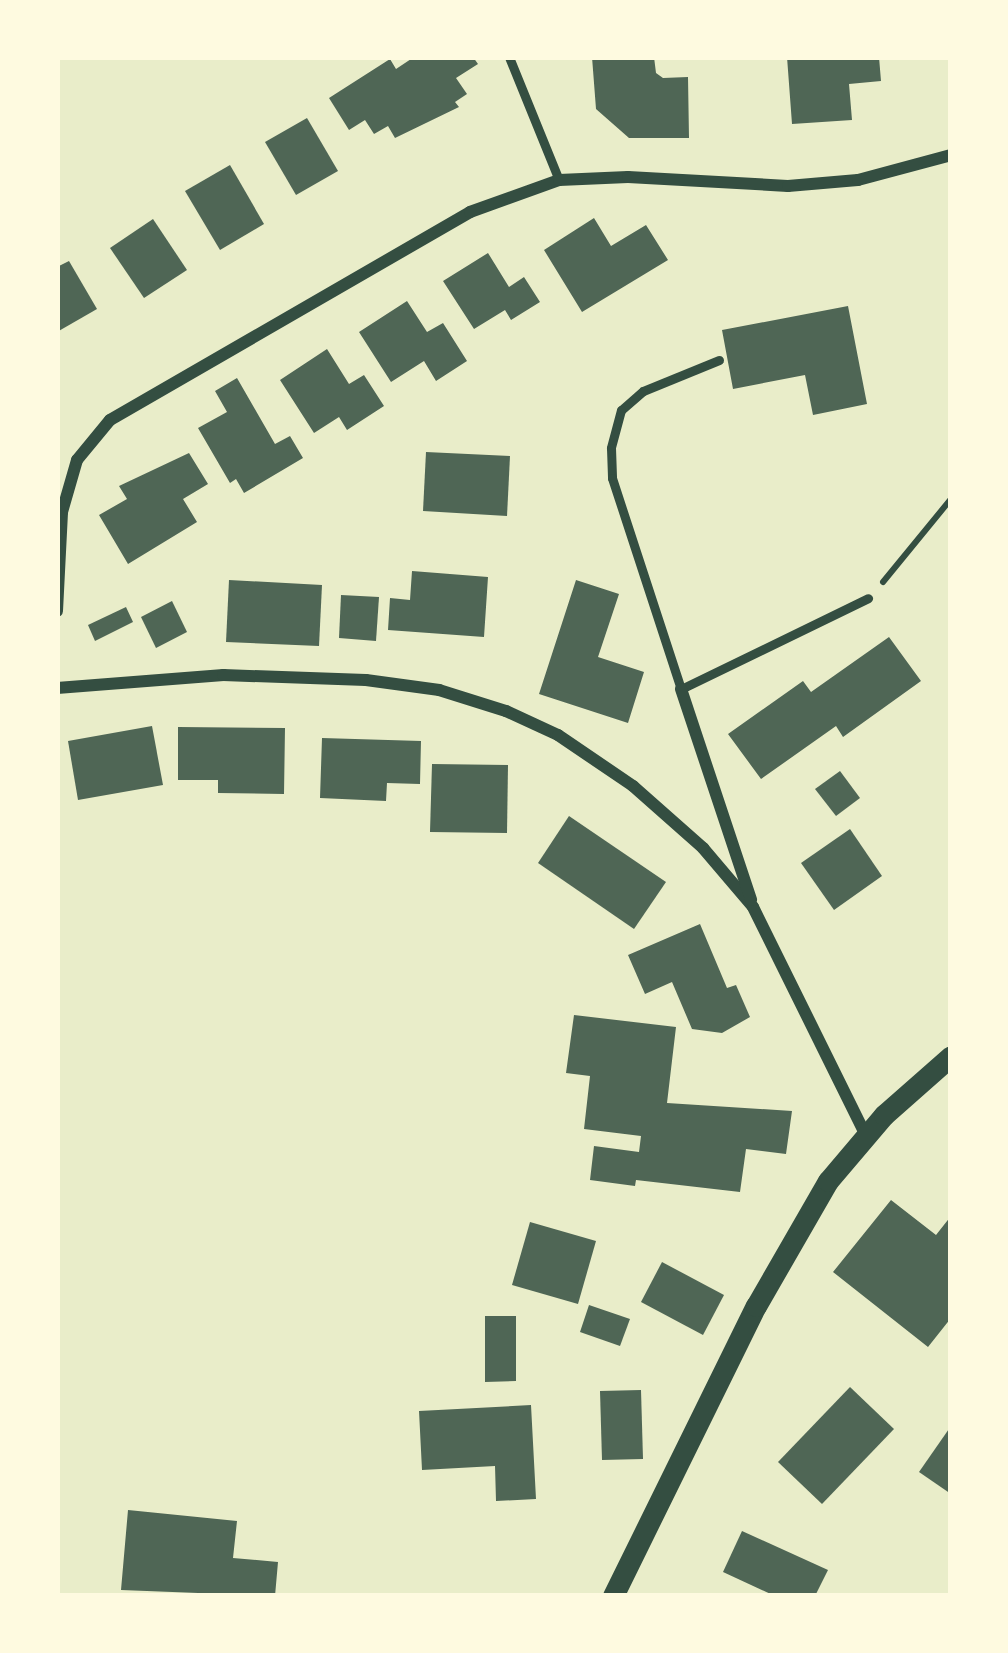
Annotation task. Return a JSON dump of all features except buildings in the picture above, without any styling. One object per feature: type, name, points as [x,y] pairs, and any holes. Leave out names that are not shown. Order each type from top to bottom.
[{"type":"street","points":[[57,611],[62,512],[77,460],[110,420],[470,212],[559,180],[628,177],[788,186],[858,181],[951,155]]},
{"type":"street","points":[[57,688],[223,675],[366,680],[439,690],[506,711],[558,735],[633,786],[704,848],[753,907]]},
{"type":"street","points":[[681,689],[753,907],[865,1134]]},
{"type":"street","points":[[613,1596],[756,1306],[828,1181],[865,1134],[951,1056]]},
{"type":"lane","points":[[509,57],[559,180]]},
{"type":"lane","points":[[718,360],[643,392],[621,410],[611,448],[612,478],[681,689],[868,598]]},
{"type":"path","points":[[868,598],[951,499]]}]
